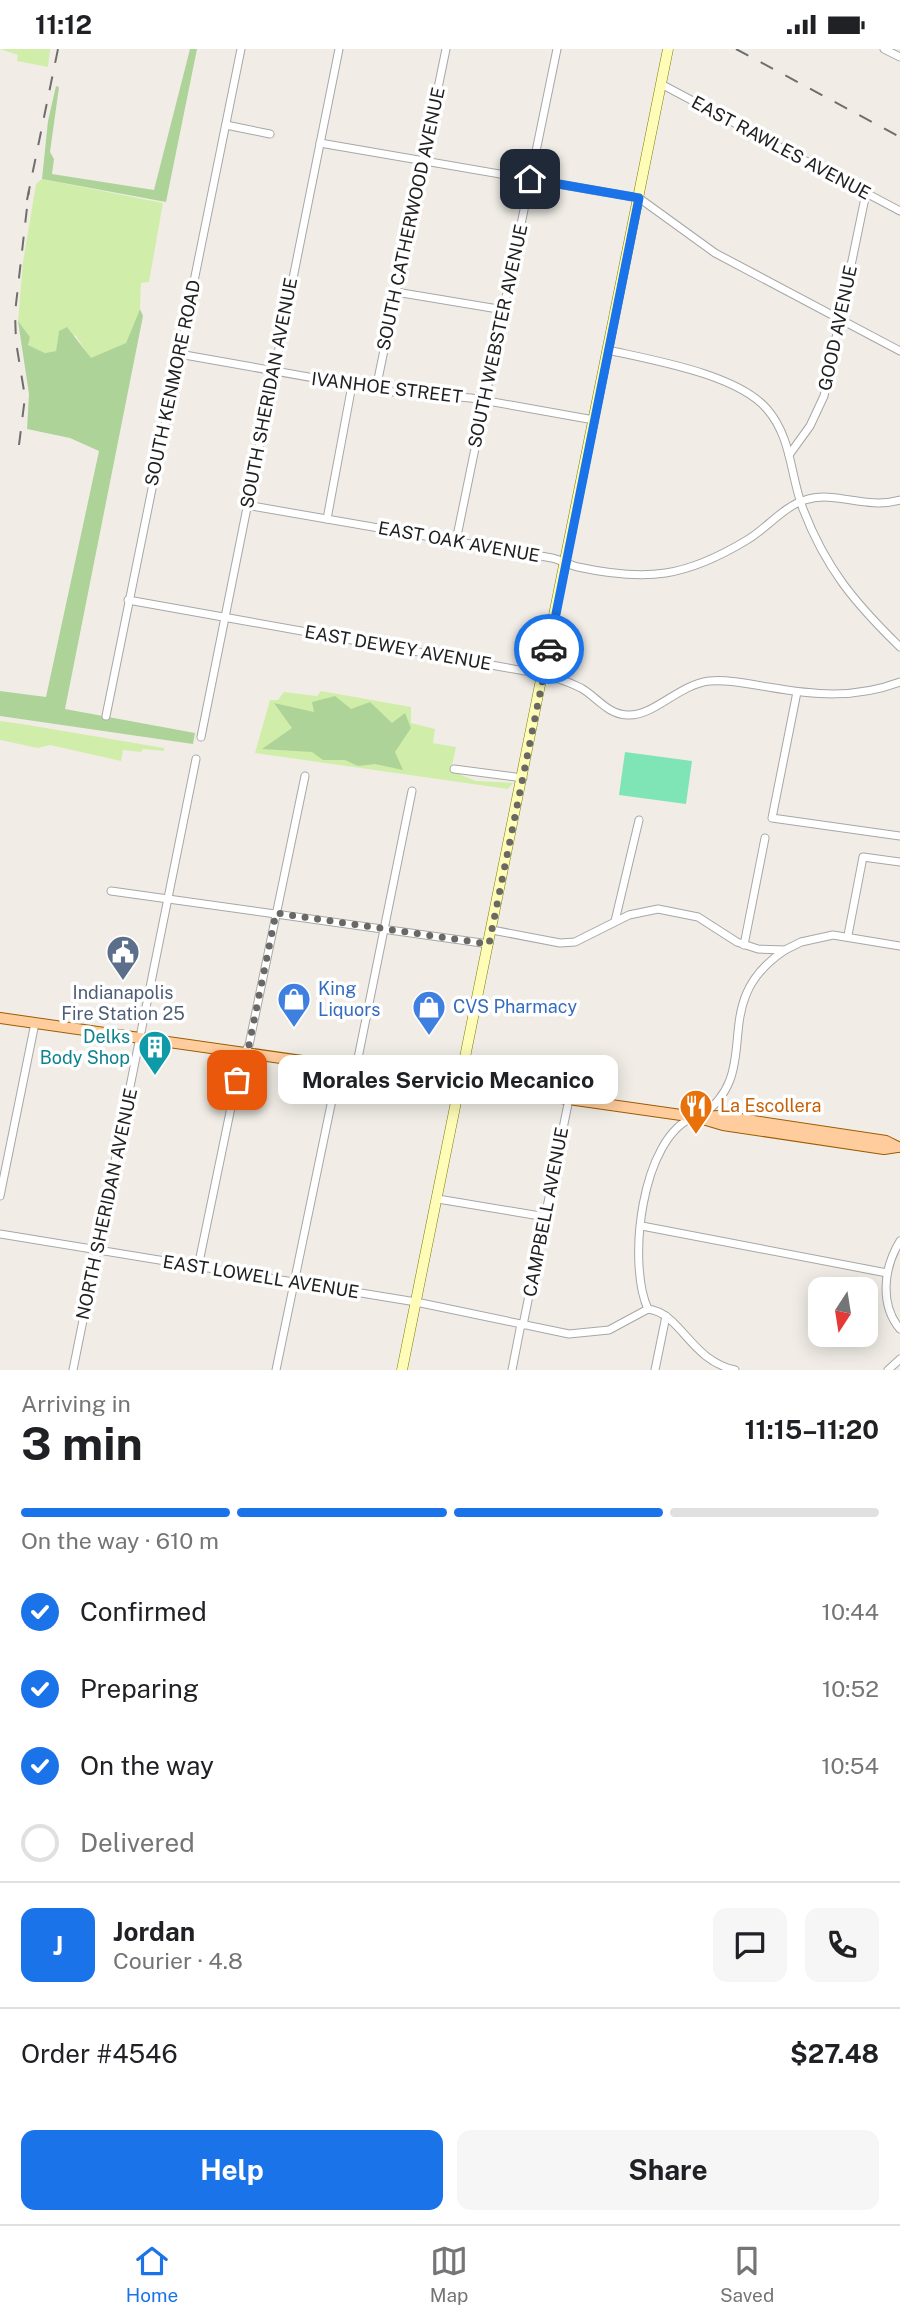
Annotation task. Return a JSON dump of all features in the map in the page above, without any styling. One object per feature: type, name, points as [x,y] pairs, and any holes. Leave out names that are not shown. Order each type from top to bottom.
[{"type":"main road","points":[[402,1370],[668,49]]},
{"type":"main road","points":[[0,1018],[697,1117],[721,1117],[855,1136],[886,1141],[899,1147]]},
{"type":"street","name":"SOUTH KENMORE ROAD","points":[[106,716],[241,49]]},
{"type":"street","name":"SOUTH SHERIDAN AVENUE","points":[[201,737],[339,49]]},
{"type":"street","name":"SOUTH CATHERWOOD AVENUE","points":[[376,389],[446,49]]},
{"type":"street","name":"SOUTH WEBSTER AVENUE","points":[[456,541],[557,49]]},
{"type":"street","points":[[884,49],[900,57]]},
{"type":"street","name":"EAST RAWLES AVENUE","points":[[661,84],[900,211]]},
{"type":"street","points":[[226,125],[270,134]]},
{"type":"street","points":[[320,143],[639,198],[715,253],[900,351]]},
{"type":"street","name":"GOOD AVENUE","points":[[789,455],[810,426],[822,402],[866,193]]},
{"type":"street","points":[[397,292],[504,310]]},
{"type":"street","points":[[608,350],[692,369],[757,401],[780,429],[800,501],[824,557],[839,582],[863,612],[900,647]]},
{"type":"street","name":"IVANHOE STREET","points":[[179,354],[376,389],[485,401],[594,420]]},
{"type":"street","points":[[327,519],[352,385]]},
{"type":"street","points":[[800,501],[822,497],[876,505],[900,500]]},
{"type":"street","name":"EAST OAK AVENUE","points":[[246,505],[456,541],[628,576],[672,573],[738,545],[800,501]]},
{"type":"street","name":"EAST DEWEY AVENUE","points":[[128,600],[543,674],[575,685],[608,709],[624,715],[647,711],[679,690],[710,681],[730,681],[797,692],[851,694],[900,683]]},
{"type":"street","points":[[797,692],[772,818],[900,836]]},
{"type":"street","points":[[140,1037],[196,759]]},
{"type":"street","points":[[454,769],[523,778]]},
{"type":"street","points":[[198,1267],[305,776]]},
{"type":"street","points":[[356,1068],[412,790]]},
{"type":"street","points":[[615,921],[639,820]]},
{"type":"street","points":[[744,945],[765,838]]},
{"type":"street","points":[[848,935],[863,857],[900,862]]},
{"type":"street","points":[[111,891],[489,944]]},
{"type":"street","points":[[492,930],[569,943],[580,941],[615,921],[647,911],[678,911],[708,922],[744,945],[785,950]]},
{"type":"street","points":[[735,1370],[702,1355],[666,1317],[648,1309],[637,1272],[651,1171],[658,1152],[674,1131],[697,1117],[724,1093],[734,1074],[737,1021],[748,988],[764,967],[785,950],[818,938],[848,935],[900,946]]},
{"type":"street","points":[[0,1196],[35,1023]]},
{"type":"street","name":"NORTH SHERIDAN AVENUE","points":[[73,1370],[140,1037]]},
{"type":"street","points":[[276,1370],[339,1066]]},
{"type":"street","name":"CAMPBELL AVENUE","points":[[512,1370],[569,1099]]},
{"type":"street","points":[[438,1199],[546,1217]]},
{"type":"street","points":[[642,1226],[887,1273]]},
{"type":"street","name":"EAST LOWELL AVENUE","points":[[0,1234],[416,1302],[522,1325],[588,1335],[609,1330],[648,1309]]},
{"type":"street","points":[[900,1241],[887,1273],[889,1307],[900,1329]]},
{"type":"street","points":[[655,1370],[666,1317]]},
{"type":"street","points":[[888,1370],[900,1359]]},
{"type":"green space","points":[[0,49],[50,49],[48,67],[17,61],[18,55]]},
{"type":"green space","points":[[190,49],[197,49],[166,202],[42,179],[48,121],[56,86],[59,87],[50,152],[54,159],[52,174],[154,190]]},
{"type":"green space","points":[[42,179],[163,203],[149,282],[141,283],[140,309],[126,343],[91,359],[76,336],[59,331],[56,351],[45,353],[28,345],[30,337],[18,321],[23,262],[36,184]]},
{"type":"green space","points":[[140,309],[143,316],[65,709],[195,733],[193,744],[0,716],[0,691],[46,697],[99,451],[70,438],[27,429],[29,394],[18,321],[30,337],[28,345],[45,353],[56,351],[59,331],[67,327],[91,358],[126,343]]},
{"type":"green space","points":[[321,691],[411,707],[411,723],[435,729],[433,743],[456,747],[451,771],[476,781],[513,783],[508,789],[255,753],[270,700],[278,700],[284,692],[317,696]]},
{"type":"green space","points":[[335,696],[351,709],[370,702],[392,723],[405,713],[411,728],[395,752],[403,770],[375,764],[358,766],[345,760],[323,760],[312,752],[262,749],[292,728],[274,703],[314,712],[312,702]]},
{"type":"green space","points":[[0,721],[164,748],[164,751],[123,750],[121,761],[50,745],[38,748],[0,740]]},
{"type":"green space","points":[[625,752],[692,761],[686,804],[619,795]]},
{"type":"railway","points":[[27,200],[58,49]]},
{"type":"railway","points":[[736,49],[900,137]]},
{"type":"railway","points":[[19,445],[25,397],[16,342],[15,313],[29,190]]},
{"type":"way so far","points":[[237,1080],[241,1059],[249,1045],[276,913],[489,944],[549,649]]},
{"type":"place","name":"Indianapolis Fire Station 25","points":[[123,982]]},
{"type":"place","name":"King Liquors","points":[[294,1029]]},
{"type":"place","name":"CVS Pharmacy","points":[[429,1037]]},
{"type":"place","name":"Delks Body Shop","points":[[155,1077]]},
{"type":"place","name":"Morales Servicio Mecanico","points":[[237,1080]]},
{"type":"place","name":"La Escollera","points":[[696,1136]]},
{"type":"route","points":[[530,179],[639,198],[549,649]]}]
